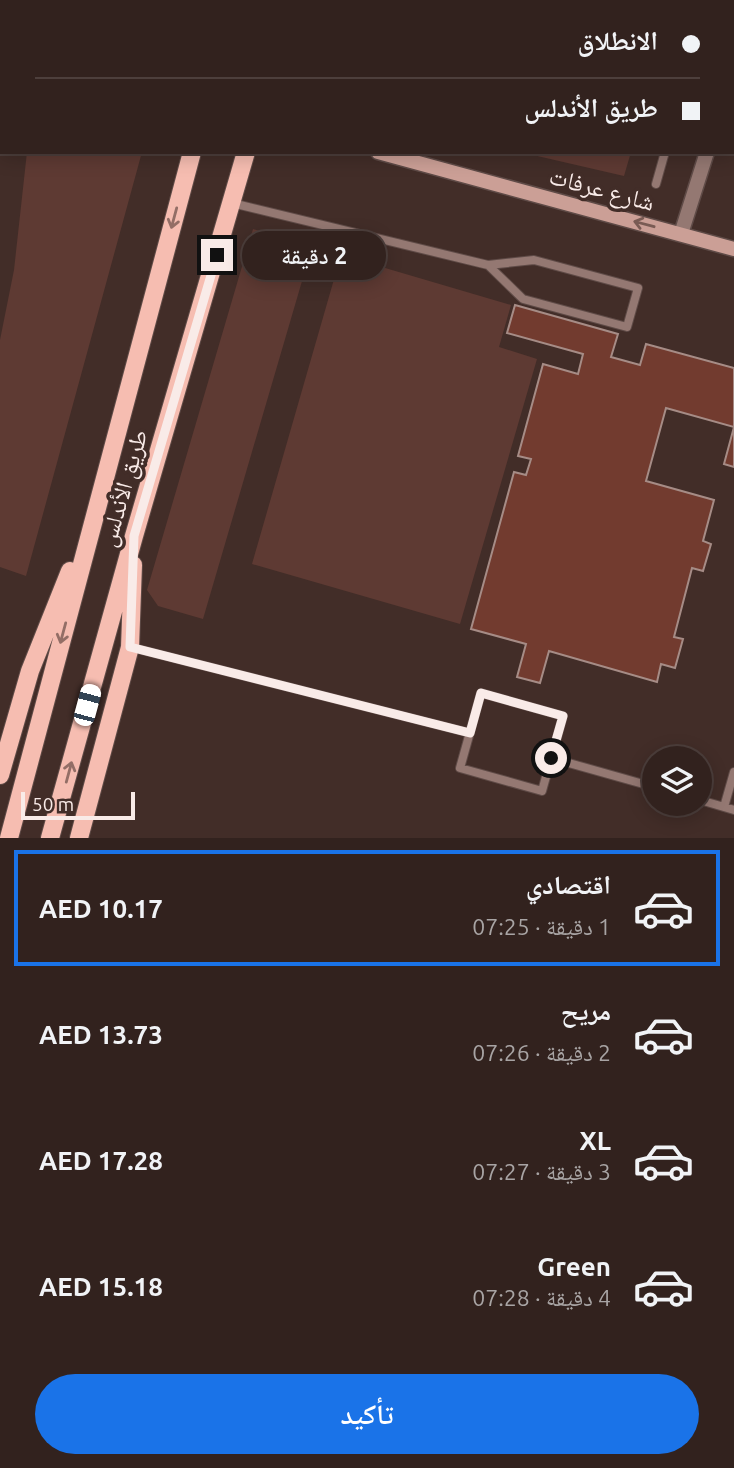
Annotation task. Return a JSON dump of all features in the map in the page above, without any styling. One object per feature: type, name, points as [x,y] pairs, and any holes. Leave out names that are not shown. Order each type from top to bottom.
[{"type":"main road","name":"طريق الأندلس","points":[[9,838],[191,154]]},
{"type":"main road","name":"طريق الأندلس","points":[[50,838],[134,536],[245,154]]},
{"type":"main road","points":[[0,775],[30,671],[100,496]]},
{"type":"main road","points":[[79,838],[130,647],[134,536]]},
{"type":"street","name":"شارع عرفات","points":[[385,154],[734,248]]},
{"type":"street","points":[[681,234],[706,154]]},
{"type":"lane","points":[[656,184],[664,154]]},
{"type":"lane","points":[[232,203],[488,265],[534,260],[638,288],[627,327],[523,299],[488,265]]},
{"type":"lane","points":[[130,647],[470,733]]},
{"type":"lane","points":[[481,693],[563,716],[551,758],[542,791],[460,768],[481,693]]},
{"type":"lane","points":[[551,758],[642,785]]},
{"type":"lane","points":[[724,807],[734,772]]},
{"type":"lane","points":[[712,804],[734,810]]},
{"type":"shaded area","points":[[27,154],[141,154],[26,576],[0,567],[0,340],[14,270]]},
{"type":"shaded area","points":[[529,154],[630,154],[624,176]]},
{"type":"shaded area","points":[[253,229],[312,247],[203,619],[158,606],[147,590]]},
{"type":"shaded area","points":[[341,255],[511,305],[499,347],[537,359],[460,624],[252,564]]},
{"type":"building","points":[[515,305],[618,334],[611,357],[640,365],[646,344],[734,368],[734,427],[666,408],[646,481],[714,500],[703,541],[711,544],[703,571],[692,568],[674,637],[683,639],[675,668],[661,664],[657,682],[549,651],[540,683],[517,677],[526,644],[471,629],[514,472],[526,475],[531,459],[518,456],[543,364],[578,374],[583,354],[507,333]]},
{"type":"building","points":[[734,427],[734,467],[724,464]]},
{"type":"route","points":[[217,255],[134,536],[130,647],[470,733],[481,693],[563,716],[551,758]]}]
